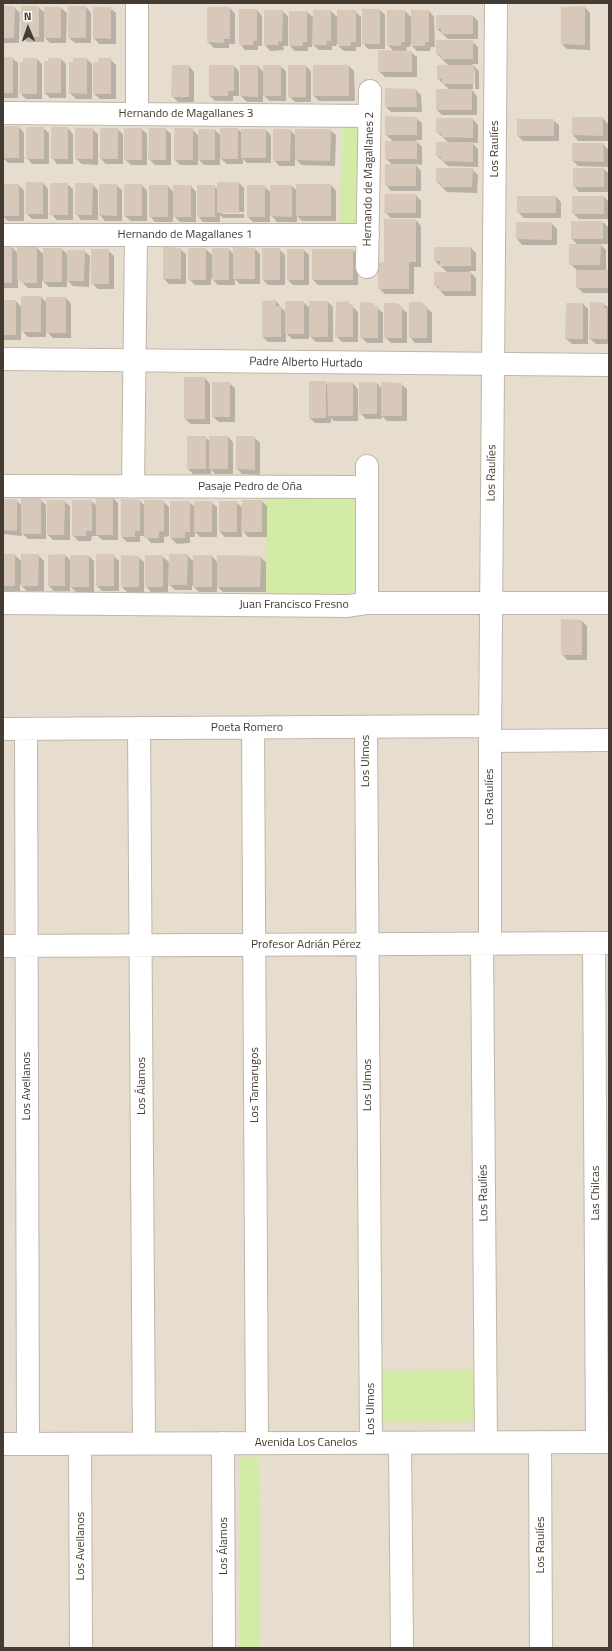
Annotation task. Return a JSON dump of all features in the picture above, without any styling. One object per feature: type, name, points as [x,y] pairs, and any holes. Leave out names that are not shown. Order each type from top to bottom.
[{"type":"street","points":[[137,3],[137,114]]},
{"type":"street","name":"Los Raulíes","points":[[486,1442],[486,944],[490,734],[496,3]]},
{"type":"street","name":"Hernando de Magallanes 2","points":[[367,267],[370,91]]},
{"type":"street","name":"Hernando de Magallanes 3","points":[[3,113],[369,116]]},
{"type":"street","name":"Hernando de Magallanes 1","points":[[3,235],[368,235]]},
{"type":"street","points":[[133,487],[136,235]]},
{"type":"street","name":"Padre Alberto Hurtado","points":[[3,359],[609,365]]},
{"type":"street","points":[[367,466],[367,603]]},
{"type":"street","name":"Pasaje Pedro de Oña","points":[[3,486],[367,487]]},
{"type":"street","name":"Juan Francisco Fresno","points":[[3,603],[348,606],[367,603],[609,603]]},
{"type":"street","name":"Poeta Romero","points":[[3,729],[366,727],[609,740]]},
{"type":"street","name":"Los Ulmos","points":[[366,727],[371,1443]]},
{"type":"street","name":"Los Álamos","points":[[139,728],[144,1443]]},
{"type":"street","name":"Los Tamarugos","points":[[253,728],[257,1443]]},
{"type":"street","name":"Los Avellanos","points":[[26,729],[28,1444]]},
{"type":"street","name":"Profesor Adrián Pérez","points":[[3,946],[602,944]]},
{"type":"street","name":"Las Chilcas","points":[[602,944],[603,1442]]},
{"type":"street","name":"Los Raulíes","points":[[540,1442],[541,1648]]},
{"type":"street","name":"Avenida Los Canelos","points":[[3,1444],[603,1442]]},
{"type":"street","name":"Los Álamos","points":[[223,1443],[224,1648]]},
{"type":"street","points":[[400,1443],[402,1648]]},
{"type":"street","name":"Los Avellanos","points":[[80,1444],[81,1648]]},
{"type":"shaded area","points":[[3,3],[609,3],[609,1648],[3,1648]]},
{"type":"green space","points":[[342,128],[360,128],[357,223],[340,223]]},
{"type":"green space","points":[[342,494],[353,498],[360,509],[357,591],[346,596],[272,595],[266,591],[265,502],[269,497]]},
{"type":"green space","points":[[478,1370],[479,1421],[379,1422],[378,1371]]},
{"type":"green space","points":[[259,1457],[260,1648],[240,1648],[239,1458]]},
{"type":"building","points":[[3,6],[15,6],[14,38],[3,38]]},
{"type":"building","points":[[21,6],[39,6],[39,37],[21,37]]},
{"type":"building","points":[[68,6],[86,6],[86,38],[68,38]]},
{"type":"building","points":[[585,6],[585,45],[561,44],[561,7]]},
{"type":"building","points":[[44,7],[61,7],[61,38],[44,38]]},
{"type":"building","points":[[93,7],[111,7],[111,39],[93,38]]},
{"type":"building","points":[[207,7],[230,7],[230,39],[224,39],[224,43],[207,42]]},
{"type":"building","points":[[239,9],[257,9],[257,41],[253,41],[253,45],[239,45]]},
{"type":"building","points":[[362,9],[380,9],[380,44],[362,44]]},
{"type":"building","points":[[264,10],[283,10],[282,42],[278,41],[279,45],[264,45]]},
{"type":"building","points":[[313,10],[331,10],[331,41],[327,41],[327,45],[312,45]]},
{"type":"building","points":[[337,10],[356,10],[356,42],[351,42],[351,46],[337,46]]},
{"type":"building","points":[[387,10],[405,10],[405,42],[401,42],[401,46],[387,45]]},
{"type":"building","points":[[411,10],[429,10],[429,42],[425,42],[425,46],[411,46]]},
{"type":"building","points":[[289,11],[307,11],[307,42],[303,42],[303,46],[289,46]]},
{"type":"building","points":[[436,15],[473,15],[473,34],[441,34],[441,29],[436,29]]},
{"type":"building","points":[[436,40],[473,40],[473,59],[441,59],[441,55],[436,54]]},
{"type":"building","points":[[378,50],[412,51],[412,72],[378,72]]},
{"type":"building","points":[[3,57],[13,57],[13,93],[3,93]]},
{"type":"building","points":[[23,58],[37,58],[37,94],[19,94],[20,62],[23,62]]},
{"type":"building","points":[[48,58],[61,58],[61,93],[44,93],[44,61],[48,61]]},
{"type":"building","points":[[73,58],[87,58],[87,94],[69,93],[69,62],[73,62]]},
{"type":"building","points":[[98,58],[111,58],[111,94],[93,94],[93,62],[98,62]]},
{"type":"building","points":[[172,65],[189,65],[189,97],[171,97]]},
{"type":"building","points":[[209,65],[234,65],[234,91],[228,91],[228,96],[209,96]]},
{"type":"building","points":[[240,65],[258,65],[258,97],[240,96]]},
{"type":"building","points":[[263,65],[281,65],[281,96],[263,96]]},
{"type":"building","points":[[288,65],[306,65],[306,97],[288,97]]},
{"type":"building","points":[[313,65],[349,65],[349,96],[313,96]]},
{"type":"building","points":[[437,65],[474,65],[474,84],[442,84],[442,79],[437,79]]},
{"type":"building","points":[[385,88],[416,89],[417,107],[385,107]]},
{"type":"building","points":[[436,89],[472,89],[472,110],[436,110]]},
{"type":"building","points":[[385,116],[417,117],[417,135],[385,135]]},
{"type":"building","points":[[572,117],[603,117],[603,136],[572,135]]},
{"type":"building","points":[[436,118],[473,118],[473,138],[442,137],[441,133],[436,133]]},
{"type":"building","points":[[517,119],[554,119],[554,136],[517,136]]},
{"type":"building","points":[[3,126],[19,126],[19,158],[3,158]]},
{"type":"building","points":[[26,127],[44,127],[44,159],[26,159]]},
{"type":"building","points":[[51,127],[68,127],[68,159],[51,159]]},
{"type":"building","points":[[75,128],[93,128],[93,159],[75,159]]},
{"type":"building","points":[[100,128],[118,128],[118,159],[100,159]]},
{"type":"building","points":[[124,128],[142,128],[142,160],[124,160]]},
{"type":"building","points":[[149,128],[166,128],[166,160],[148,160]]},
{"type":"building","points":[[174,128],[193,128],[193,160],[174,160]]},
{"type":"building","points":[[220,128],[238,128],[238,159],[220,159]]},
{"type":"building","points":[[198,129],[215,129],[215,160],[198,160]]},
{"type":"building","points":[[241,129],[266,129],[266,158],[241,158]]},
{"type":"building","points":[[273,129],[291,129],[290,161],[273,161]]},
{"type":"building","points":[[295,129],[331,129],[330,161],[295,160]]},
{"type":"building","points":[[385,141],[417,141],[417,159],[385,159]]},
{"type":"building","points":[[436,142],[473,142],[473,162],[441,161],[441,157],[436,156]]},
{"type":"building","points":[[572,143],[603,143],[604,162],[572,161]]},
{"type":"building","points":[[385,164],[416,164],[416,186],[385,186]]},
{"type":"building","points":[[436,168],[473,168],[472,187],[441,187],[441,183],[436,182]]},
{"type":"building","points":[[573,168],[604,168],[604,187],[573,187]]},
{"type":"building","points":[[26,182],[43,182],[43,214],[25,214]]},
{"type":"building","points":[[217,182],[239,182],[239,213],[217,213]]},
{"type":"building","points":[[50,183],[68,183],[68,215],[50,215]]},
{"type":"building","points":[[75,183],[93,183],[92,215],[75,215]]},
{"type":"building","points":[[3,184],[19,184],[19,216],[3,216]]},
{"type":"building","points":[[99,184],[117,184],[117,216],[99,215]]},
{"type":"building","points":[[124,184],[142,184],[142,216],[124,216]]},
{"type":"building","points":[[296,184],[331,184],[331,216],[296,216]]},
{"type":"building","points":[[149,185],[168,185],[168,217],[149,217]]},
{"type":"building","points":[[173,185],[191,185],[191,217],[173,217]]},
{"type":"building","points":[[197,185],[215,185],[215,217],[197,217]]},
{"type":"building","points":[[247,185],[265,185],[265,217],[247,217]]},
{"type":"building","points":[[270,185],[292,185],[292,217],[270,216]]},
{"type":"building","points":[[385,194],[416,194],[416,213],[384,213]]},
{"type":"building","points":[[517,196],[556,196],[556,213],[517,213]]},
{"type":"building","points":[[572,196],[604,196],[604,214],[572,214]]},
{"type":"building","points":[[384,219],[416,219],[416,262],[409,262],[409,289],[378,289],[378,262],[384,262]]},
{"type":"building","points":[[571,221],[603,221],[603,239],[571,239]]},
{"type":"building","points":[[516,222],[552,222],[552,240],[516,239]]},
{"type":"building","points":[[569,244],[601,244],[600,265],[569,265]]},
{"type":"building","points":[[3,246],[12,246],[12,283],[3,283]]},
{"type":"building","points":[[17,247],[37,247],[37,283],[21,283],[21,279],[17,279]]},
{"type":"building","points":[[163,247],[181,248],[181,279],[163,279]]},
{"type":"building","points":[[233,247],[255,248],[255,279],[233,279]]},
{"type":"building","points":[[434,247],[471,247],[471,266],[440,266],[440,261],[434,261]]},
{"type":"building","points":[[43,248],[62,248],[62,282],[43,282]]},
{"type":"building","points":[[188,248],[206,248],[206,280],[188,280]]},
{"type":"building","points":[[212,248],[229,248],[229,280],[212,280]]},
{"type":"building","points":[[262,248],[280,248],[280,280],[262,280]]},
{"type":"building","points":[[91,249],[109,249],[109,284],[91,284]]},
{"type":"building","points":[[287,249],[304,249],[304,280],[287,280]]},
{"type":"building","points":[[312,249],[353,249],[353,280],[312,280]]},
{"type":"building","points":[[67,250],[85,250],[84,281],[67,281]]},
{"type":"building","points":[[576,270],[608,270],[608,288],[576,288]]},
{"type":"building","points":[[434,272],[471,272],[471,291],[439,291],[439,286],[434,286]]},
{"type":"building","points":[[21,296],[41,296],[41,332],[21,332]]},
{"type":"building","points":[[46,297],[66,297],[66,333],[46,333]]},
{"type":"building","points":[[3,300],[16,300],[16,335],[3,335]]},
{"type":"building","points":[[276,300],[276,306],[281,306],[281,337],[262,337],[262,301]]},
{"type":"building","points":[[285,301],[304,301],[304,334],[285,334]]},
{"type":"building","points":[[309,301],[328,301],[328,337],[309,337]]},
{"type":"building","points":[[349,301],[349,305],[353,305],[353,337],[335,337],[336,302]]},
{"type":"building","points":[[360,302],[374,303],[374,306],[378,306],[378,338],[360,338]]},
{"type":"building","points":[[409,302],[423,302],[423,306],[427,306],[427,338],[409,338]]},
{"type":"building","points":[[590,302],[604,303],[604,308],[607,308],[607,339],[589,339]]},
{"type":"building","points":[[384,303],[398,303],[398,306],[402,306],[402,338],[384,338]]},
{"type":"building","points":[[566,303],[583,303],[583,339],[565,339]]},
{"type":"building","points":[[184,377],[205,377],[205,419],[184,419]]},
{"type":"building","points":[[309,381],[326,381],[326,418],[309,418]]},
{"type":"building","points":[[212,382],[230,382],[230,417],[212,417]]},
{"type":"building","points":[[327,382],[353,382],[353,416],[328,416]]},
{"type":"building","points":[[359,382],[377,382],[377,414],[359,414]]},
{"type":"building","points":[[381,382],[402,383],[402,416],[381,416]]},
{"type":"building","points":[[187,436],[206,436],[206,469],[187,469]]},
{"type":"building","points":[[209,436],[228,436],[228,469],[209,469]]},
{"type":"building","points":[[236,436],[255,436],[255,470],[236,469]]},
{"type":"building","points":[[96,496],[113,496],[113,535],[96,535]]},
{"type":"building","points":[[21,498],[41,498],[41,534],[21,534]]},
{"type":"building","points":[[3,499],[17,499],[17,531],[3,530]]},
{"type":"building","points":[[121,499],[140,500],[140,531],[135,531],[135,537],[121,537]]},
{"type":"building","points":[[47,500],[65,500],[64,535],[47,535]]},
{"type":"building","points":[[72,500],[92,500],[92,531],[86,531],[86,536],[72,536]]},
{"type":"building","points":[[144,500],[164,500],[164,531],[159,532],[159,538],[144,538]]},
{"type":"building","points":[[242,500],[262,500],[262,532],[241,532]]},
{"type":"building","points":[[170,501],[190,501],[190,532],[185,532],[185,538],[170,538]]},
{"type":"building","points":[[194,501],[212,501],[212,532],[194,532]]},
{"type":"building","points":[[219,501],[237,501],[237,532],[219,532]]},
{"type":"building","points":[[3,554],[15,554],[15,586],[3,586]]},
{"type":"building","points":[[21,554],[39,554],[38,586],[21,586]]},
{"type":"building","points":[[65,554],[65,586],[48,586],[48,555]]},
{"type":"building","points":[[96,554],[114,554],[114,586],[96,586]]},
{"type":"building","points":[[169,554],[188,554],[187,585],[168,585]]},
{"type":"building","points":[[70,555],[89,555],[89,587],[70,587]]},
{"type":"building","points":[[121,555],[139,556],[139,587],[121,587]]},
{"type":"building","points":[[145,555],[163,555],[163,587],[145,587]]},
{"type":"building","points":[[193,555],[212,555],[212,587],[193,587]]},
{"type":"building","points":[[217,555],[261,556],[260,587],[217,587]]},
{"type":"building","points":[[561,619],[582,620],[582,655],[561,655]]}]
